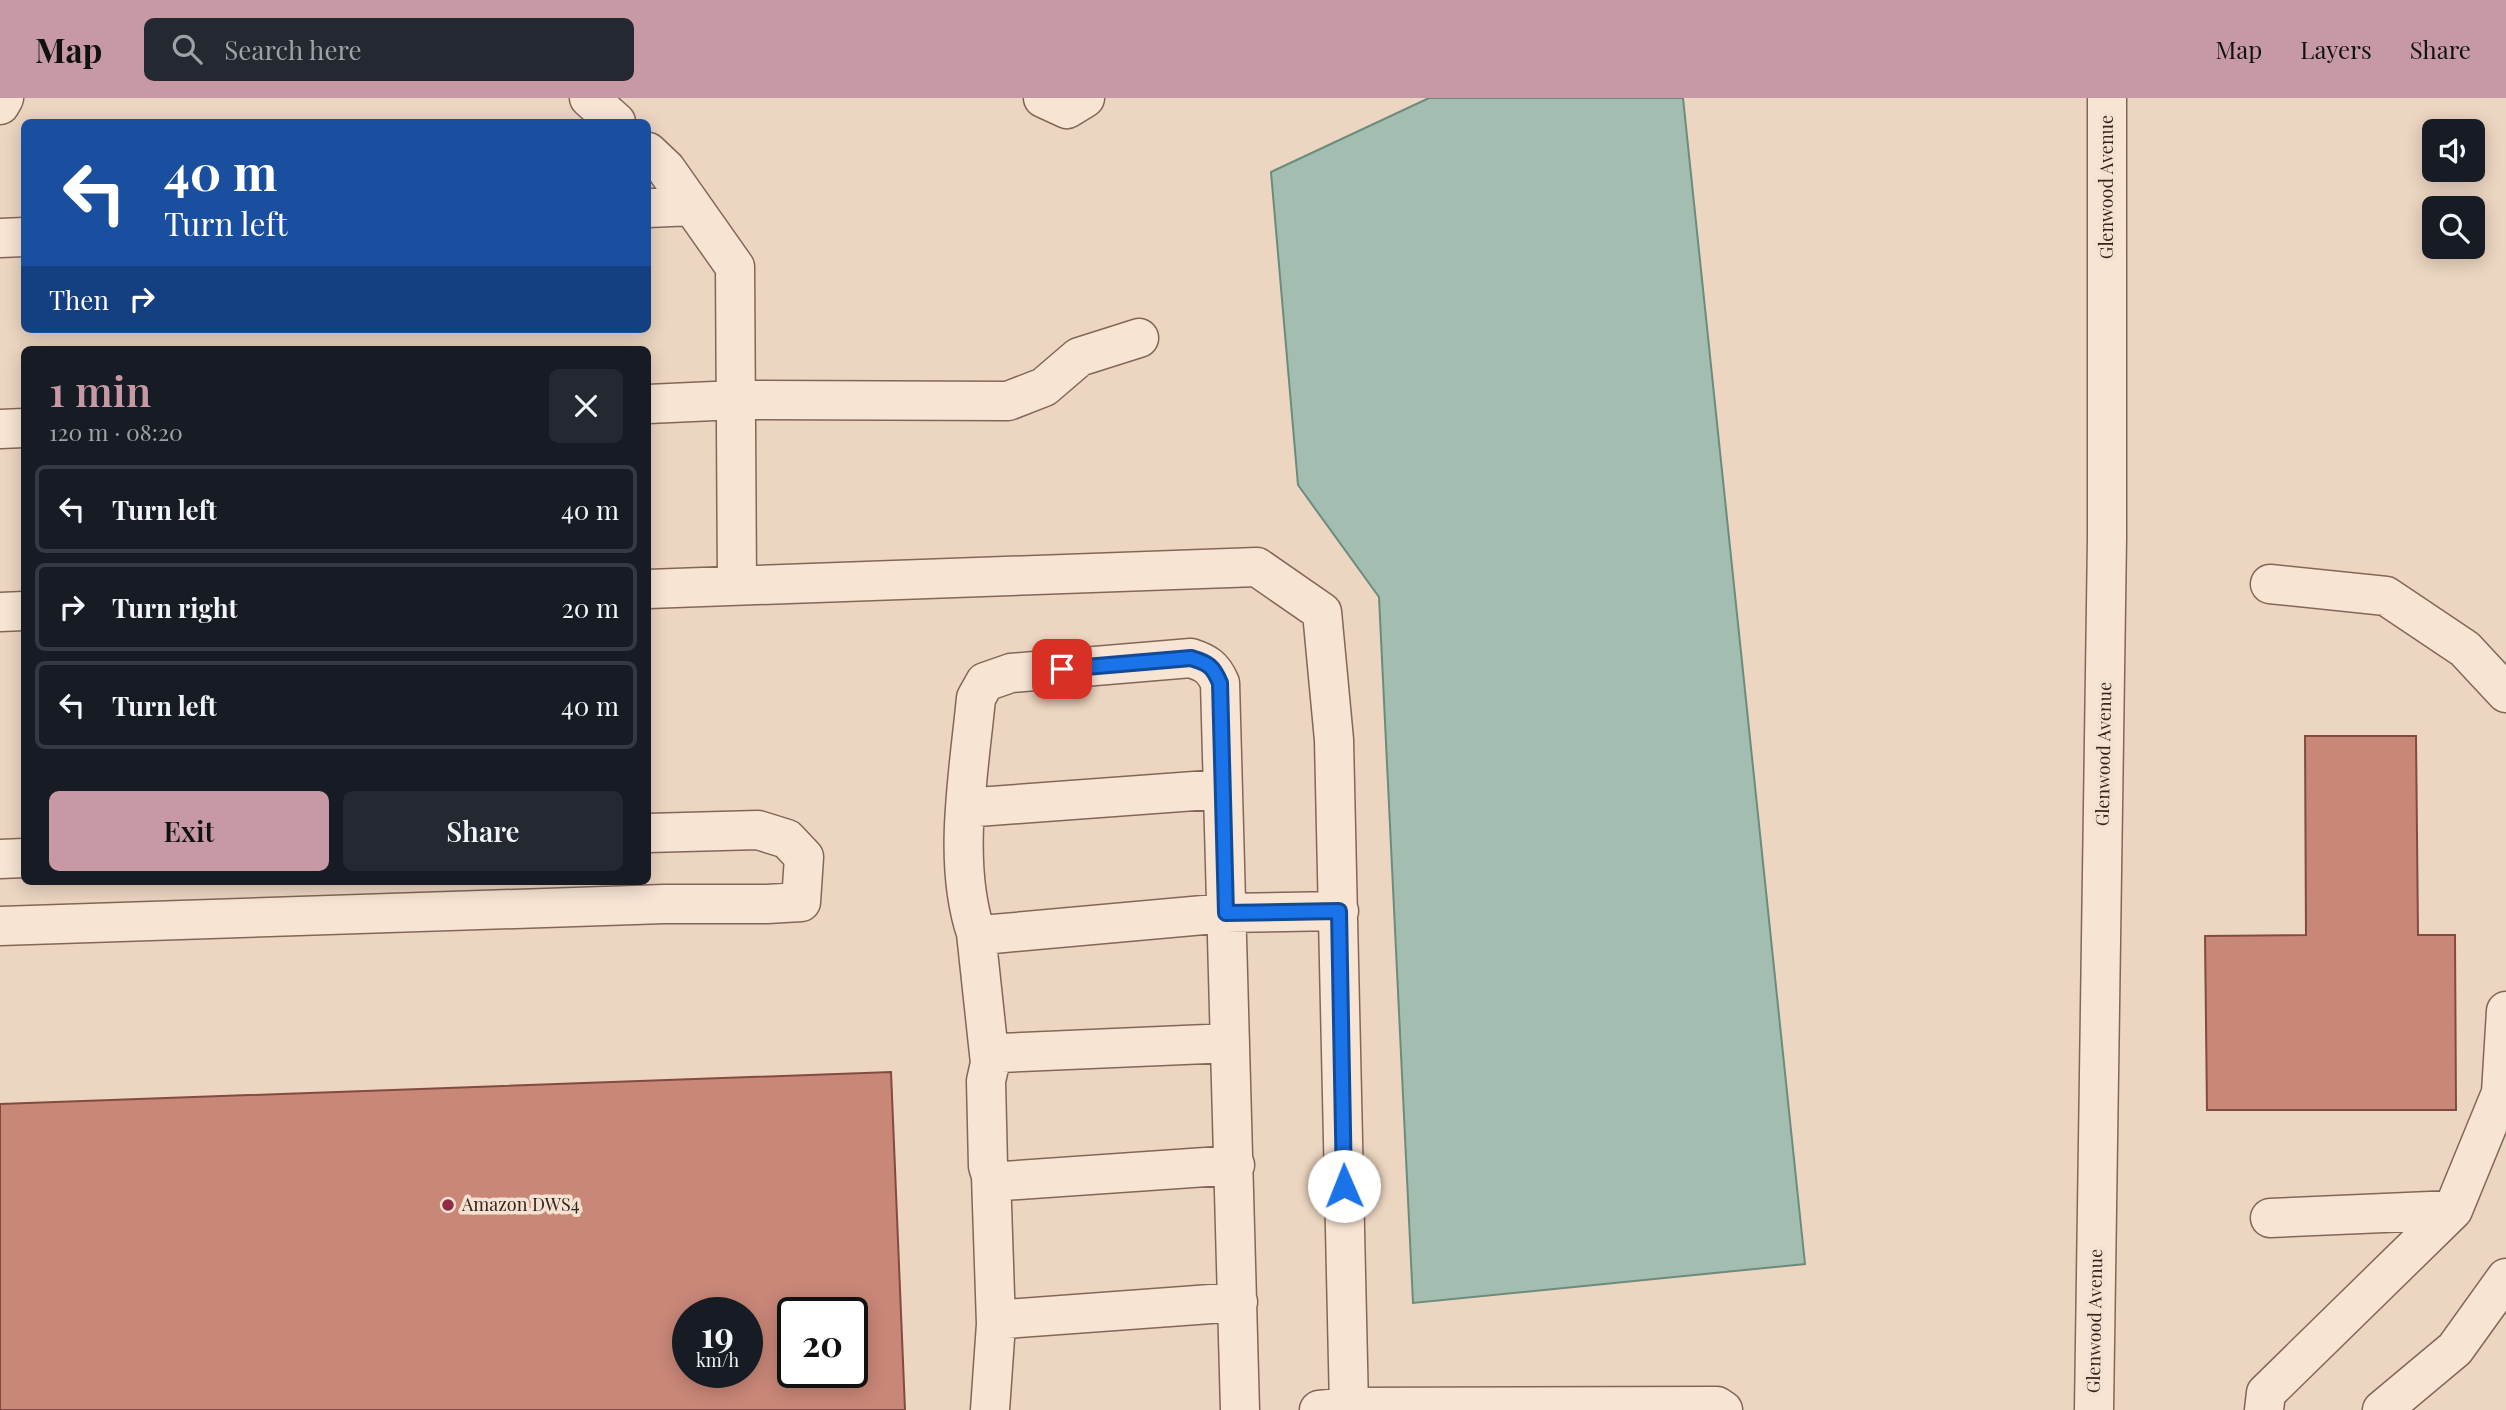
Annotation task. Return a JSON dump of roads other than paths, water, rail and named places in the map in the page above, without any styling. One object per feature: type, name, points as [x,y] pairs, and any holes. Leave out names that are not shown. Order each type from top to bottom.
[{"type":"street","points":[[0,105],[4,98]]},
{"type":"street","points":[[589,98],[613,119]]},
{"type":"street","points":[[1043,98],[1068,109],[1085,98]]},
{"type":"street","name":"Glenwood Avenue","points":[[2094,1410],[2107,538],[2107,98]]},
{"type":"street","points":[[651,155],[666,169],[735,267],[737,585]]},
{"type":"street","points":[[651,208],[692,206]]},
{"type":"street","points":[[0,238],[21,237]]},
{"type":"street","points":[[651,404],[736,400],[1008,401],[1044,387],[1079,357],[1139,338]]},
{"type":"street","points":[[0,429],[21,428]]},
{"type":"street","points":[[651,589],[1257,566],[1322,612],[1335,740],[1339,911],[1339,1409],[1717,1406],[1723,1410]]},
{"type":"street","points":[[2270,584],[2386,596],[2465,649],[2506,693]]},
{"type":"street","points":[[0,612],[21,611]]},
{"type":"street","points":[[990,1410],[996,1325],[986,1081],[990,1063],[976,933],[969,915],[964,837],[976,698],[985,682],[1011,673],[1191,658],[1207,663],[1220,683],[1240,1410]]},
{"type":"street","points":[[965,816],[977,807],[1222,789]]},
{"type":"street","points":[[0,926],[650,904],[800,902],[804,857],[787,839],[758,830],[651,833]]},
{"type":"street","points":[[0,859],[21,858]]},
{"type":"street","points":[[976,933],[993,934],[1226,913],[1339,911]]},
{"type":"street","points":[[2264,1410],[2266,1394],[2453,1210],[2501,1093],[2506,1011]]},
{"type":"street","points":[[990,1063],[1001,1053],[1230,1043]]},
{"type":"street","points":[[991,1176],[1004,1181],[1235,1165]]},
{"type":"street","points":[[2270,1218],[2453,1210]]},
{"type":"street","points":[[2382,1410],[2455,1349],[2506,1278]]},
{"type":"street","points":[[996,1325],[1006,1319],[1238,1302]]},
{"type":"place","name":"Amazon DWS4","points":[[448,1205]]}]
